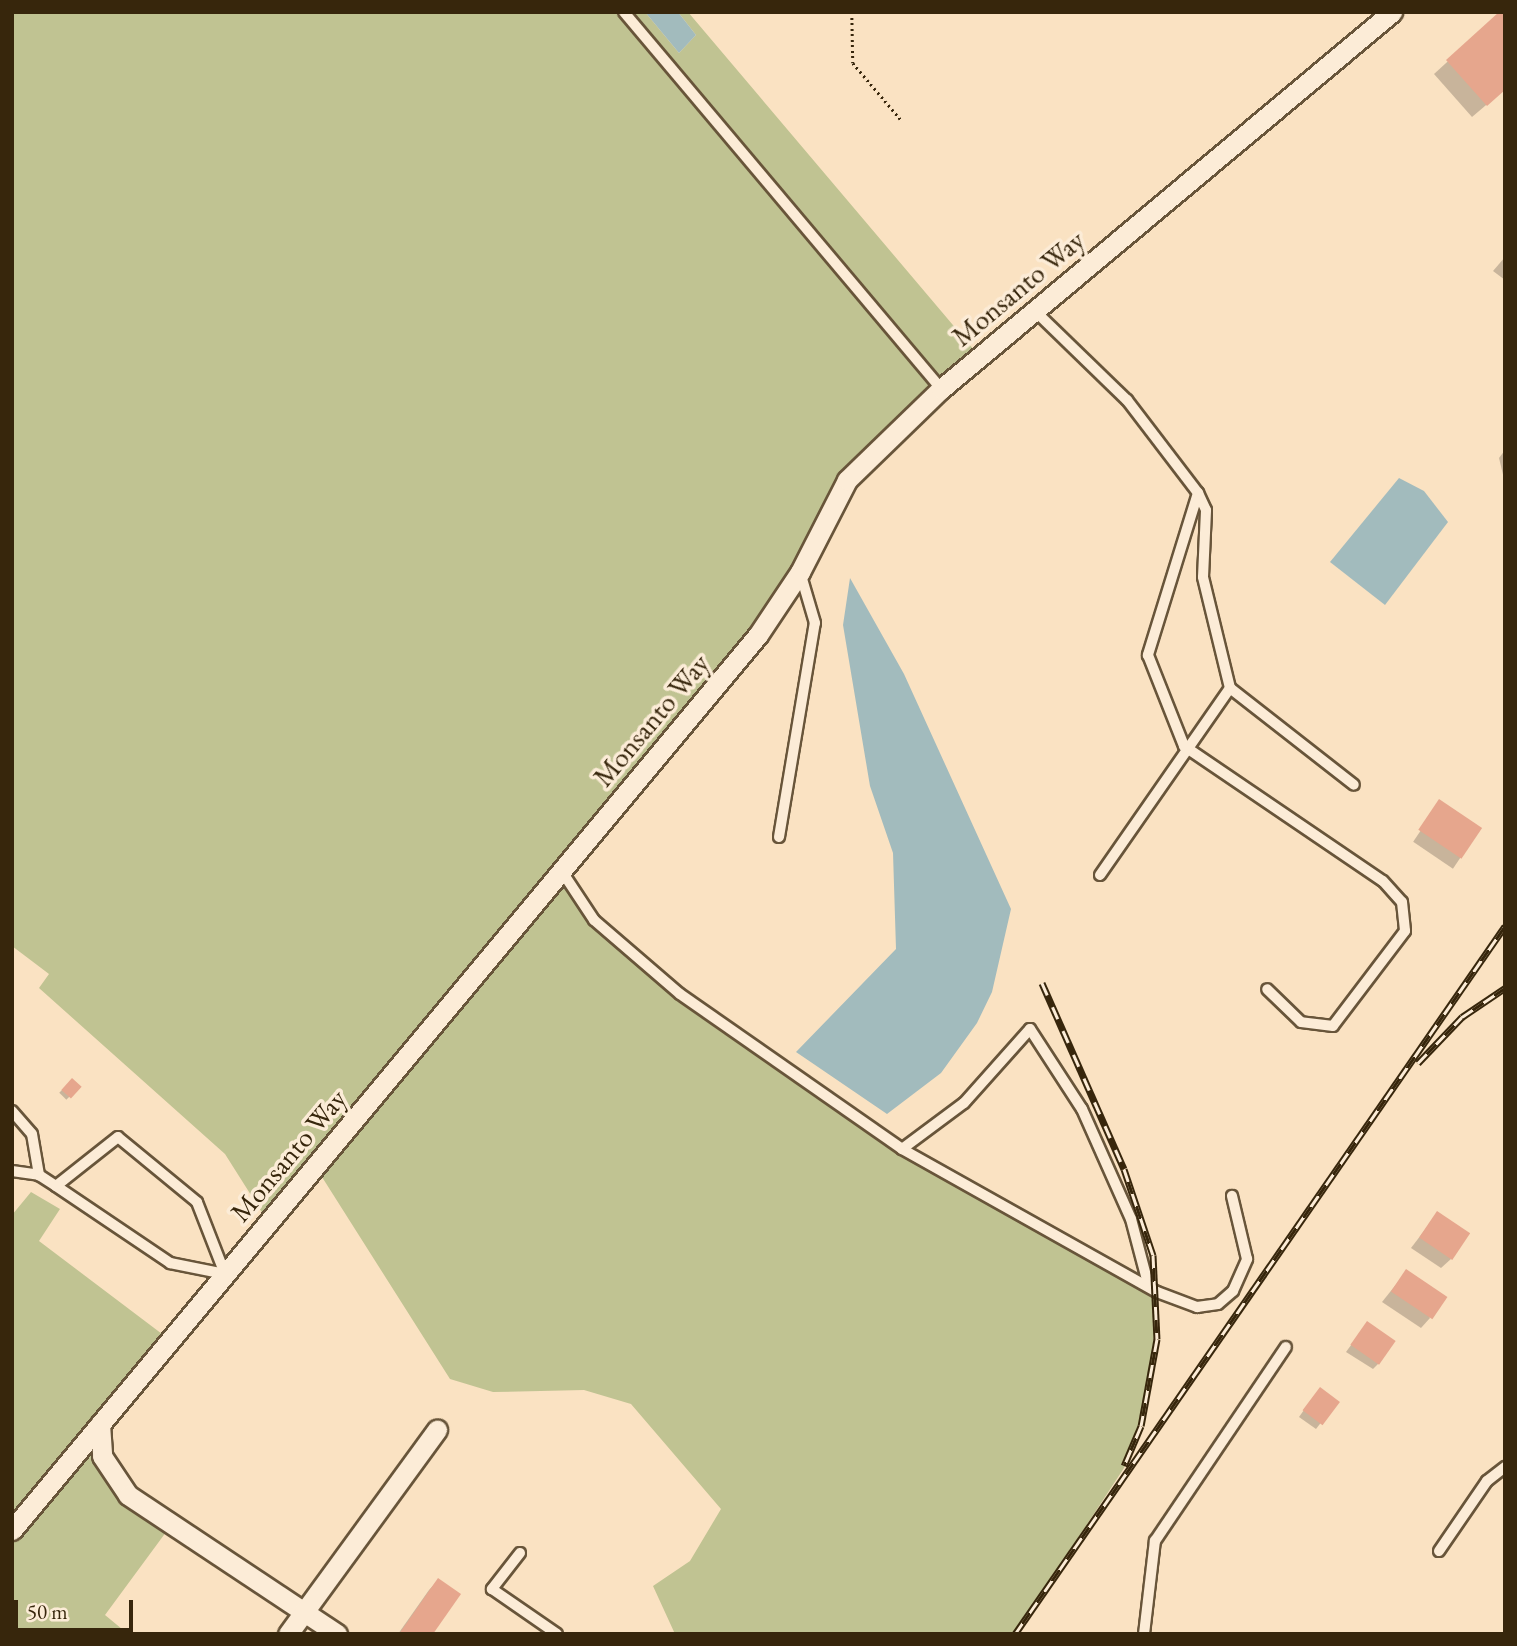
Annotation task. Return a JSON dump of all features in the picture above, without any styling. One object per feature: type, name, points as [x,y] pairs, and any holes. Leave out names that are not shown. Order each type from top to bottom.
[{"type":"street","name":"Monsanto Way","points":[[12,1530],[758,635],[800,572],[847,480],[941,389],[1392,12]]},
{"type":"street","points":[[100,1424],[102,1456],[128,1495],[337,1634]]},
{"type":"street","points":[[288,1634],[437,1430]]},
{"type":"lane","points":[[624,12],[941,389]]},
{"type":"lane","points":[[1035,310],[1127,400],[1198,493],[1206,510],[1203,577],[1230,688],[1354,785]]},
{"type":"lane","points":[[1198,493],[1148,655],[1184,746],[1383,881],[1402,902],[1405,931],[1333,1026],[1301,1022],[1267,989]]},
{"type":"lane","points":[[779,837],[815,623],[800,572]]},
{"type":"lane","points":[[1100,875],[1184,746],[1230,688]]},
{"type":"lane","points":[[561,870],[594,919],[680,994],[902,1149],[1149,1287],[1197,1307],[1218,1304],[1233,1291],[1247,1259],[1232,1196]]},
{"type":"lane","points":[[902,1149],[964,1103],[1030,1029],[1082,1108],[1131,1219],[1149,1287]]},
{"type":"lane","points":[[12,1111],[32,1134],[39,1175]]},
{"type":"lane","points":[[56,1186],[118,1137],[197,1202],[225,1274]]},
{"type":"lane","points":[[12,1171],[39,1175],[170,1263],[225,1274]]},
{"type":"lane","points":[[1144,1634],[1155,1541],[1286,1348]]},
{"type":"lane","points":[[1439,1551],[1487,1481],[1505,1467]]},
{"type":"lane","points":[[520,1553],[492,1590],[557,1634]]},
{"type":"path","points":[[852,12],[853,63],[902,121]]},
{"type":"green space","points":[[12,12],[645,12],[679,53],[696,35],[678,12],[688,12],[980,357],[847,480],[800,572],[561,870],[594,920],[680,994],[902,1149],[1157,1292],[1150,1391],[1124,1468],[1015,1634],[675,1634],[653,1586],[690,1561],[721,1509],[631,1404],[584,1390],[493,1392],[450,1379],[315,1166],[268,1222],[225,1154],[39,988],[49,974],[12,946]]},
{"type":"green space","points":[[31,1192],[60,1209],[39,1241],[170,1340],[100,1424],[102,1456],[172,1524],[105,1615],[128,1634],[12,1634],[12,1215]]},
{"type":"water","points":[[645,12],[678,12],[696,35],[679,53]]},
{"type":"water","points":[[1399,478],[1424,491],[1448,522],[1385,605],[1330,562]]},
{"type":"water","points":[[850,578],[904,674],[1011,909],[992,992],[977,1023],[941,1073],[887,1114],[796,1052],[896,949],[893,853],[870,786],[843,625]]},
{"type":"building","points":[[1499,12],[1505,12],[1505,90],[1487,106],[1446,60]]},
{"type":"building","points":[[1439,799],[1482,828],[1461,859],[1418,830]]},
{"type":"building","points":[[72,1078],[82,1087],[71,1099],[61,1090]]},
{"type":"building","points":[[1437,1211],[1470,1233],[1452,1260],[1419,1238]]},
{"type":"building","points":[[1406,1269],[1447,1297],[1432,1319],[1391,1291]]},
{"type":"building","points":[[1367,1321],[1396,1341],[1379,1365],[1350,1345]]},
{"type":"building","points":[[1320,1387],[1340,1402],[1323,1425],[1303,1410]]},
{"type":"building","points":[[438,1578],[461,1594],[433,1634],[399,1634]]},
{"type":"railway","points":[[1015,1634],[1505,926]]},
{"type":"railway","points":[[1042,983],[1124,1169],[1153,1255],[1157,1339],[1141,1426],[1124,1466]]},
{"type":"railway","points":[[1418,1063],[1462,1017],[1505,988]]}]
